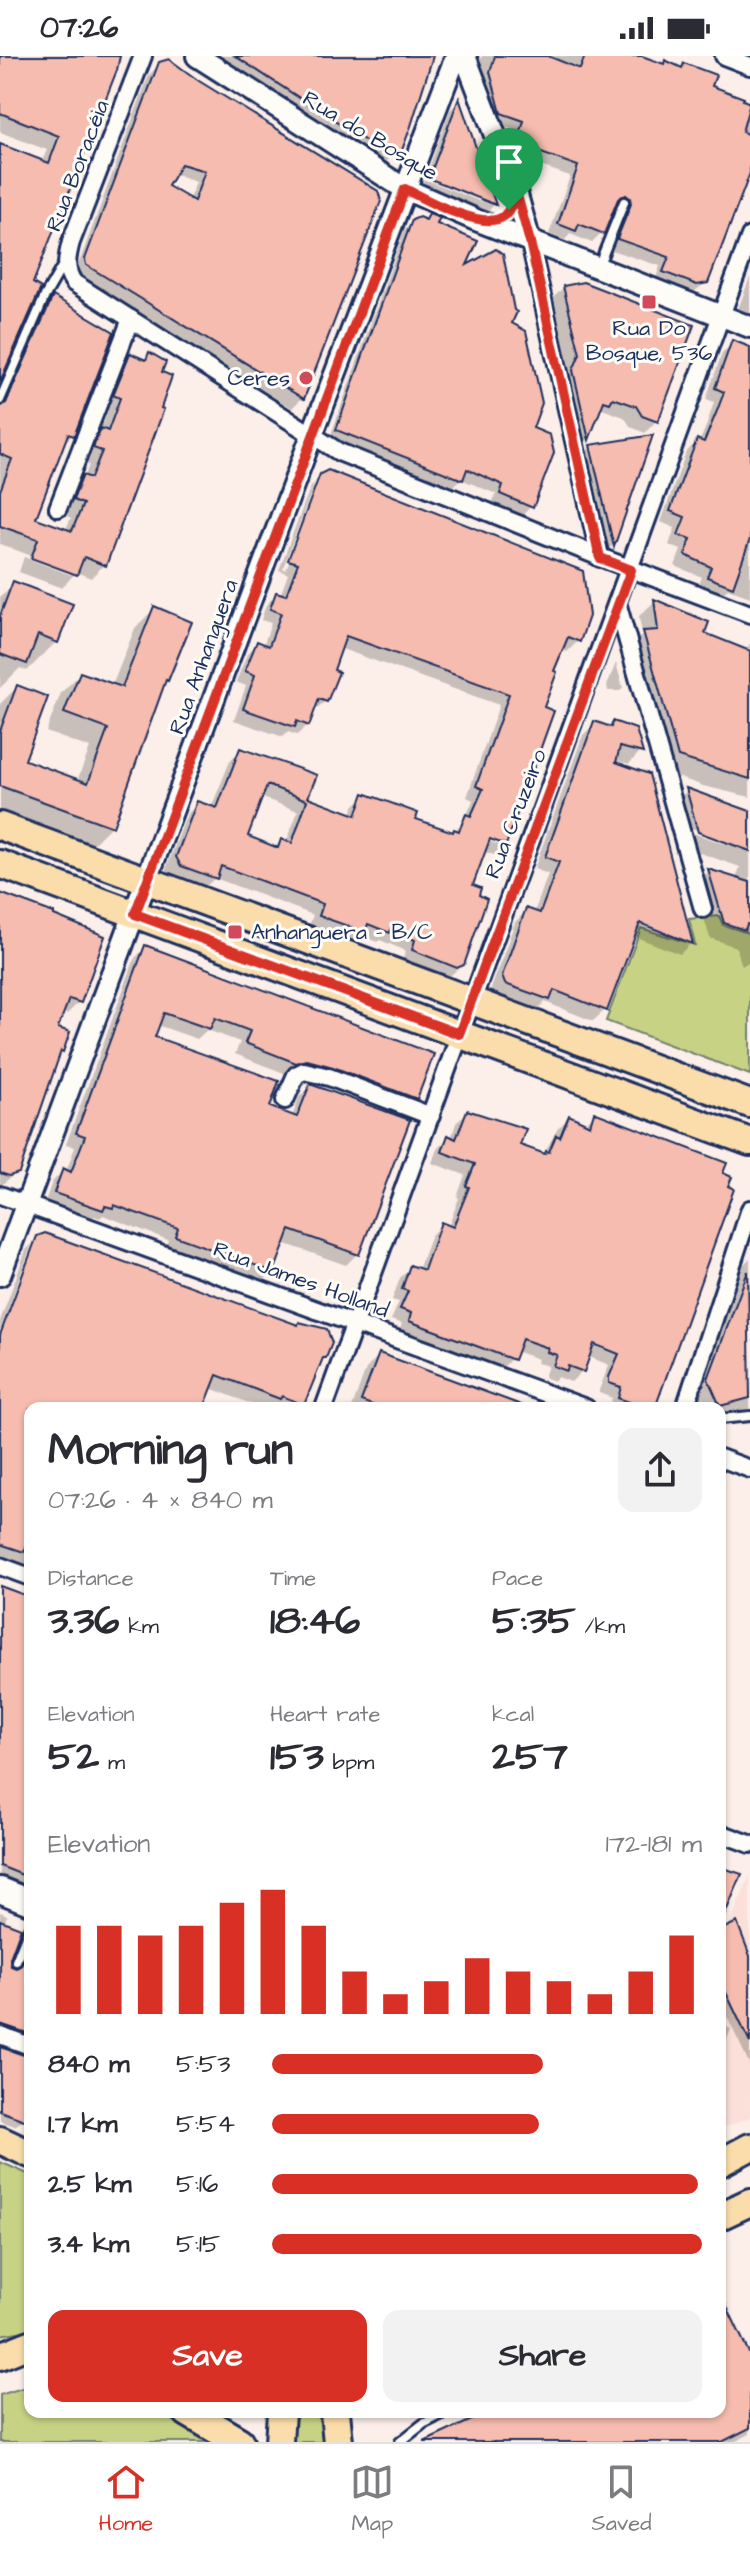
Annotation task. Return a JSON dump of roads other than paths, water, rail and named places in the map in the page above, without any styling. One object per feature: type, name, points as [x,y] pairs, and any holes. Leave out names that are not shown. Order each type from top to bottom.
[{"type":"highway","points":[[198,2418],[239,2442]]},
{"type":"highway","points":[[336,2418],[338,2442]]},
{"type":"main road","points":[[0,826],[750,1104]]},
{"type":"main road","points":[[0,864],[750,1142]]},
{"type":"main road","points":[[0,1890],[24,1900]]},
{"type":"main road","points":[[0,2140],[24,2151]]},
{"type":"main road","points":[[726,2148],[750,2144]]},
{"type":"main road","points":[[726,2159],[750,2144]]},
{"type":"main road","points":[[726,2213],[750,2202]]},
{"type":"main road","points":[[0,2356],[24,2346]]},
{"type":"main road","points":[[0,2364],[24,2361]]},
{"type":"main road","points":[[279,2442],[281,2418]]},
{"type":"street","name":"Rua Boracéia","points":[[131,319],[81,289],[70,278],[67,259],[143,56]]},
{"type":"street","name":"Rua do Bosque","points":[[197,56],[405,189],[530,242],[750,327]]},
{"type":"street","name":"Rua Anhanguera","points":[[0,1275],[456,56]]},
{"type":"street","points":[[465,56],[515,188],[530,242],[600,558]]},
{"type":"street","points":[[724,56],[750,66]]},
{"type":"street","points":[[476,220],[504,216],[512,203],[515,188]]},
{"type":"street","name":"Rua Cruzeiro","points":[[326,1402],[750,236]]},
{"type":"street","points":[[58,508],[131,319],[312,435],[361,462],[600,558],[750,614]]},
{"type":"street","points":[[618,606],[703,909]]},
{"type":"street","points":[[285,1100],[296,1075],[304,1071],[431,1116]]},
{"type":"street","name":"Rua James Holland","points":[[0,1195],[570,1402]]},
{"type":"street","points":[[687,1402],[750,1209]]},
{"type":"street","points":[[726,1460],[750,1469]]},
{"type":"street","points":[[0,1566],[24,1575]]},
{"type":"street","points":[[726,1835],[750,1844]]},
{"type":"street","points":[[0,2035],[24,2044]]},
{"type":"lane","points":[[597,267],[624,202]]},
{"type":"lane","points":[[0,400],[45,296],[67,259]]},
{"type":"lane","points":[[726,1418],[750,1416]]},
{"type":"lane","points":[[16,1961],[24,1941]]},
{"type":"lane","points":[[400,2442],[435,2418]]},
{"type":"place","name":"Rua Do Bosque, 536","points":[[649,302]]},
{"type":"place","name":"Ceres","points":[[306,378]]},
{"type":"place","name":"Anhanguera - B/C","points":[[235,932]]}]
